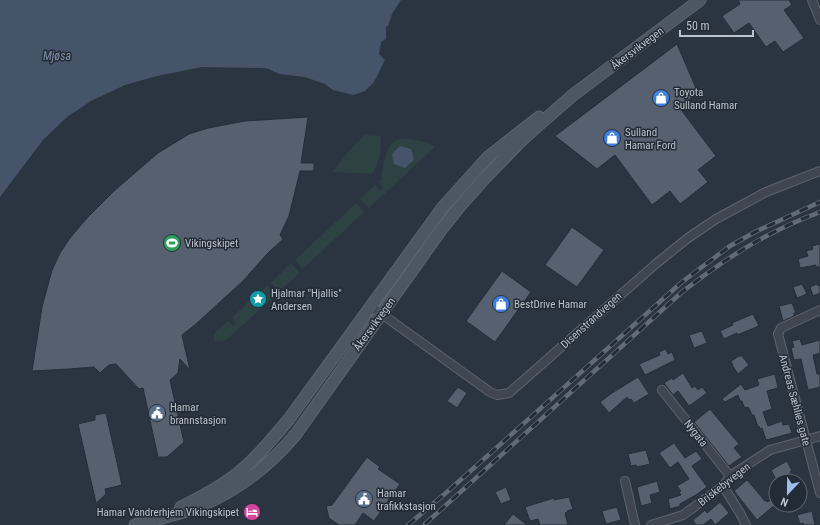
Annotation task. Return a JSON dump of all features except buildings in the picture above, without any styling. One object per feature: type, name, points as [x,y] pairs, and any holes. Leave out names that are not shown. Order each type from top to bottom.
[{"type":"street","name":"Åkersvikvegen","points":[[153,520],[181,507],[232,477],[244,468],[265,447],[289,419],[372,307],[427,228],[477,168],[529,124],[573,95],[700,0]]},
{"type":"street","points":[[812,0],[820,20]]},
{"type":"street","name":"Åkersvikvegen","points":[[135,525],[188,510],[214,500],[239,485],[276,457],[296,434],[441,230],[461,205],[513,149],[573,95]]},
{"type":"street","name":"Disenstrandvegen","points":[[372,307],[490,392],[497,395],[509,393],[658,262],[688,238],[716,219],[759,195],[786,183],[820,171]]},
{"type":"street","name":"Andreas Sæhlies gate","points":[[820,310],[785,326],[779,330],[778,334],[820,493]]},
{"type":"street","name":"Nygata","points":[[662,390],[730,476]]},
{"type":"street","name":"Briskebyvegen","points":[[651,525],[683,515],[723,486],[730,476],[770,450],[820,436]]},
{"type":"street","points":[[625,481],[636,525]]},
{"type":"street","points":[[723,486],[746,525]]},
{"type":"shaded area","points":[[365,135],[380,136],[381,139],[378,162],[372,174],[332,172],[353,146]]},
{"type":"shaded area","points":[[403,138],[426,142],[434,146],[434,148],[369,208],[360,199],[375,185],[380,190],[383,188],[378,182],[382,179],[381,174],[389,147],[392,143]]},
{"type":"shaded area","points":[[356,203],[364,212],[303,269],[295,260]]},
{"type":"shaded area","points":[[291,263],[300,273],[279,291],[271,283]]},
{"type":"shaded area","points":[[267,286],[276,295],[226,340],[214,341],[214,334],[228,321],[233,326],[236,323],[232,318],[253,297],[259,303],[262,300],[257,294]]},
{"type":"water","name":"Mjøsa","points":[[0,0],[401,0],[392,14],[388,26],[386,27],[386,39],[381,42],[379,54],[385,60],[374,82],[365,91],[353,95],[333,90],[325,84],[305,77],[279,74],[263,68],[202,67],[157,76],[125,85],[91,101],[67,117],[43,140],[0,197]]},
{"type":"water","points":[[400,146],[411,149],[414,160],[405,168],[394,164],[392,154]]},
{"type":"railway","points":[[408,525],[682,282],[730,246],[755,232],[820,202]]},
{"type":"railway","points":[[425,524],[682,292],[748,246],[801,219],[820,212]]},
{"type":"place","name":"Toyota Sulland Hamar","points":[[661,98]]},
{"type":"place","name":"Sulland Hamar Ford","points":[[612,138]]},
{"type":"place","name":"Vikingskipet","points":[[172,243]]},
{"type":"place","name":"Hjalmar \"Hjallis\" Andersen","points":[[258,299]]},
{"type":"place","name":"BestDrive Hamar","points":[[501,304]]},
{"type":"place","name":"Hamar brannstasjon","points":[[157,413]]},
{"type":"place","name":"Hamar trafikkstasjon","points":[[364,499]]},
{"type":"place","name":"Hamar Vandrerhjem Vikingskipet","points":[[252,512]]}]
